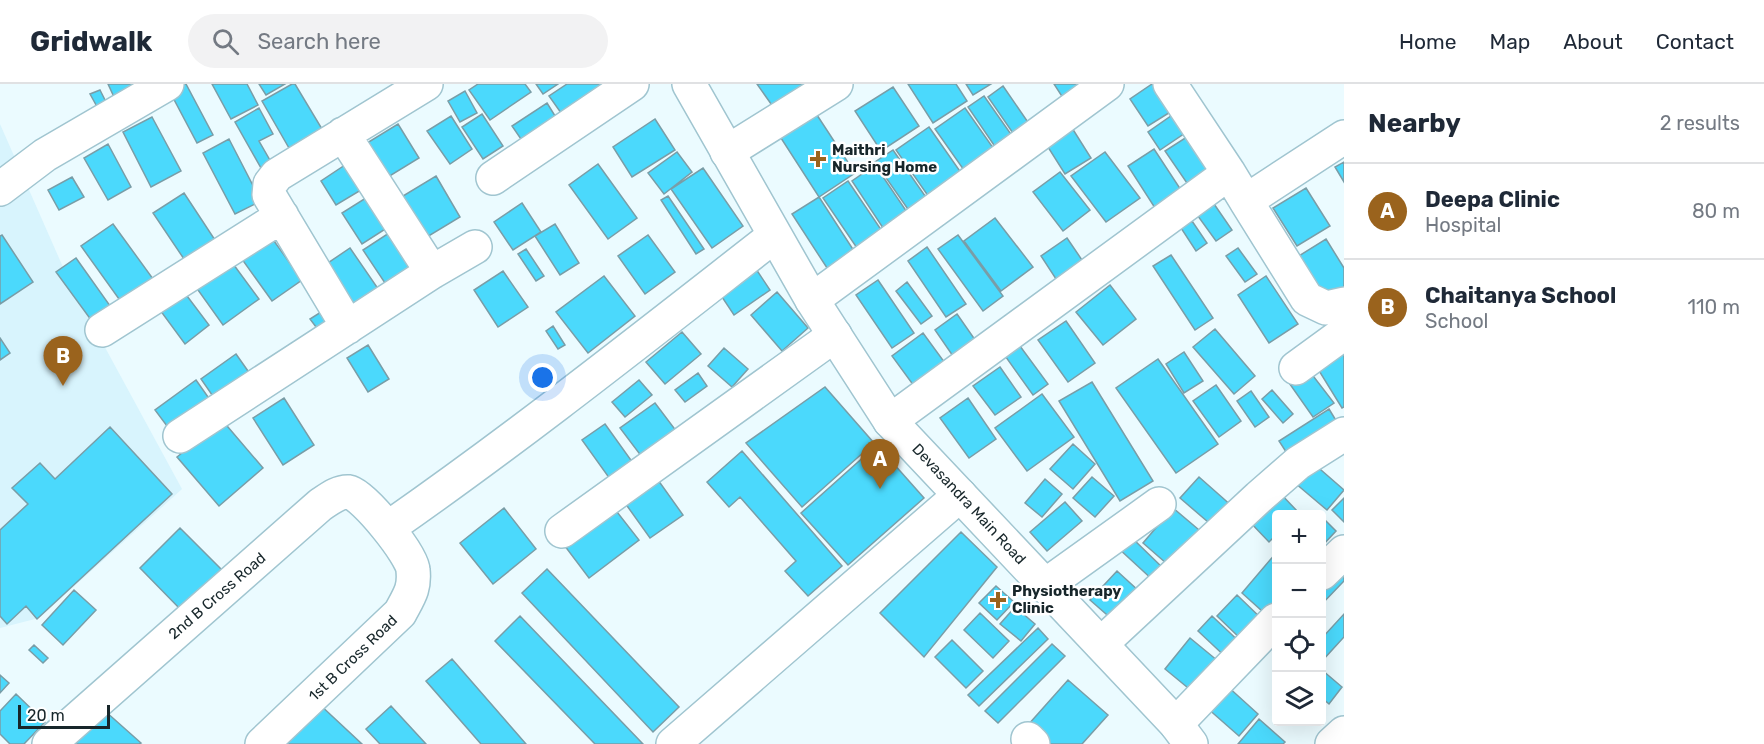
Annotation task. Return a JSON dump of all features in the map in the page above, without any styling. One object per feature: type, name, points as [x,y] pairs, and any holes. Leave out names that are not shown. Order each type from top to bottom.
[{"type":"street","points":[[7,184],[45,155],[167,84]]},
{"type":"street","points":[[348,327],[269,195],[270,184],[277,175],[426,84]]},
{"type":"street","points":[[493,178],[632,84]]},
{"type":"street","name":"Devasandra Main Road","points":[[689,84],[812,300],[890,421],[1184,734]]},
{"type":"street","points":[[727,153],[836,84]]},
{"type":"street","points":[[812,300],[1107,84]]},
{"type":"street","points":[[1170,84],[1229,173],[1307,299],[1340,319],[1296,368]]},
{"type":"street","points":[[344,134],[432,272]]},
{"type":"street","points":[[1246,201],[1344,137]]},
{"type":"street","points":[[890,421],[1229,173]]},
{"type":"street","points":[[102,330],[282,216]]},
{"type":"street","points":[[388,528],[434,496],[774,236]]},
{"type":"street","points":[[180,436],[432,272],[475,247]]},
{"type":"street","points":[[562,531],[835,335]]},
{"type":"street","points":[[1101,644],[1299,463],[1344,434]]},
{"type":"street","name":"2nd B Cross Road","points":[[49,744],[320,505],[336,495],[349,492],[359,496],[388,528]]},
{"type":"street","points":[[673,744],[960,495]]},
{"type":"street","points":[[1046,585],[1160,504]]},
{"type":"street","name":"1st B Cross Road","points":[[262,744],[400,613],[413,588],[413,566],[388,528]]},
{"type":"street","points":[[1326,569],[1344,552]]},
{"type":"street","points":[[1184,734],[1272,625]]},
{"type":"street","points":[[1332,744],[1344,733]]},
{"type":"shaded area","points":[[0,124],[70,283],[182,489],[39,618],[0,628]]},
{"type":"building","points":[[108,84],[139,84],[114,97]]},
{"type":"building","points":[[186,84],[213,135],[197,143],[169,90]]},
{"type":"building","points":[[212,84],[247,84],[258,105],[231,119]]},
{"type":"building","points":[[259,84],[285,84],[266,95]]},
{"type":"building","points":[[295,84],[322,129],[289,148],[262,101]]},
{"type":"building","points":[[478,84],[525,84],[531,92],[490,120],[469,90]]},
{"type":"building","points":[[536,84],[558,84],[543,94]]},
{"type":"building","points":[[567,84],[618,84],[566,120],[549,96]]},
{"type":"building","points":[[757,84],[815,84],[776,111]]},
{"type":"building","points":[[908,84],[956,84],[967,101],[933,123]]},
{"type":"building","points":[[966,84],[991,84],[973,95]]},
{"type":"building","points":[[1054,84],[1092,84],[1065,101]]},
{"type":"building","points":[[1152,84],[1165,84],[1180,106],[1148,126],[1130,99]]},
{"type":"building","points":[[1003,86],[1032,128],[1017,139],[988,97]]},
{"type":"building","points":[[893,87],[919,126],[881,151],[855,111]]},
{"type":"building","points":[[100,90],[109,108],[100,112],[90,94]]},
{"type":"building","points":[[465,91],[477,113],[460,122],[448,101]]},
{"type":"building","points":[[984,96],[1015,140],[998,151],[968,107]]},
{"type":"building","points":[[547,103],[557,119],[523,142],[512,126]]},
{"type":"building","points":[[259,108],[273,134],[259,141],[271,162],[261,168],[235,122]]},
{"type":"building","points":[[965,108],[996,152],[966,173],[935,129]]},
{"type":"building","points":[[1178,111],[1191,129],[1160,150],[1148,132]]},
{"type":"building","points":[[815,112],[855,173],[819,197],[779,135]]},
{"type":"building","points":[[482,114],[503,146],[483,159],[462,127]]},
{"type":"building","points":[[451,116],[472,149],[450,164],[427,131]]},
{"type":"building","points":[[152,117],[181,171],[151,187],[123,132]]},
{"type":"building","points":[[655,119],[675,150],[632,177],[613,147]]},
{"type":"building","points":[[1067,120],[1091,158],[1065,174],[1041,136]]},
{"type":"building","points":[[398,124],[419,158],[388,177],[367,143]]},
{"type":"building","points":[[929,127],[964,177],[931,200],[896,150]]},
{"type":"building","points":[[1193,133],[1216,167],[1189,186],[1165,151]]},
{"type":"building","points":[[229,139],[261,201],[235,214],[203,153]]},
{"type":"building","points":[[108,144],[131,187],[108,200],[84,158]]},
{"type":"building","points":[[1154,149],[1181,190],[1155,208],[1128,166]]},
{"type":"building","points":[[893,150],[930,203],[912,215],[875,162]]},
{"type":"building","points":[[677,152],[692,172],[664,194],[648,173]]},
{"type":"building","points":[[1105,152],[1140,198],[1106,222],[1071,176]]},
{"type":"building","points":[[1344,162],[1344,182],[1335,167]]},
{"type":"building","points":[[598,164],[637,218],[608,239],[569,185]]},
{"type":"building","points":[[345,165],[361,190],[336,205],[321,181]]},
{"type":"building","points":[[875,165],[911,218],[887,234],[852,181]]},
{"type":"building","points":[[703,168],[743,226],[712,248],[671,189]]},
{"type":"building","points":[[1060,172],[1090,210],[1063,231],[1033,192]]},
{"type":"building","points":[[436,176],[460,217],[422,240],[398,199]]},
{"type":"building","points":[[72,177],[84,197],[59,210],[48,190]]},
{"type":"building","points":[[848,181],[884,234],[859,251],[823,198]]},
{"type":"building","points":[[1306,188],[1330,226],[1297,246],[1273,208]]},
{"type":"building","points":[[184,193],[215,240],[184,259],[153,213]]},
{"type":"building","points":[[369,196],[390,226],[362,244],[342,213]]},
{"type":"building","points":[[668,196],[704,249],[696,254],[661,200]]},
{"type":"building","points":[[819,197],[856,254],[829,271],[792,214]]},
{"type":"building","points":[[1212,201],[1232,230],[1216,241],[1195,212]]},
{"type":"building","points":[[522,203],[541,232],[513,250],[494,222]]},
{"type":"building","points":[[995,218],[1033,267],[1001,291],[964,241]]},
{"type":"building","points":[[1192,221],[1207,243],[1196,251],[1181,228]]},
{"type":"building","points":[[113,224],[156,283],[124,306],[81,246]]},
{"type":"building","points":[[555,224],[579,263],[560,275],[535,236]]},
{"type":"building","points":[[392,231],[416,268],[387,286],[363,250]]},
{"type":"building","points":[[269,234],[302,280],[272,301],[239,255]]},
{"type":"building","points":[[2,235],[33,282],[0,304],[0,236]]},
{"type":"building","points":[[648,235],[675,272],[645,294],[618,256]]},
{"type":"building","points":[[958,235],[1003,296],[983,311],[938,249]]},
{"type":"building","points":[[1067,238],[1082,260],[1056,279],[1041,256]]},
{"type":"building","points":[[1326,239],[1344,268],[1344,289],[1322,303],[1294,259]]},
{"type":"building","points":[[927,247],[966,304],[946,317],[908,261]]},
{"type":"building","points":[[350,248],[381,293],[352,312],[322,267]]},
{"type":"building","points":[[1238,248],[1257,274],[1245,282],[1226,256]]},
{"type":"building","points":[[526,249],[544,276],[536,281],[518,254]]},
{"type":"building","points":[[1171,255],[1213,318],[1195,330],[1153,266]]},
{"type":"building","points":[[228,257],[259,299],[223,325],[193,283]]},
{"type":"building","points":[[76,258],[113,310],[94,324],[56,272]]},
{"type":"building","points":[[754,266],[770,290],[734,315],[718,291]]},
{"type":"building","points":[[503,271],[528,307],[498,327],[474,290]]},
{"type":"building","points":[[604,276],[635,316],[588,353],[556,312]]},
{"type":"building","points":[[1266,276],[1298,324],[1269,343],[1238,295]]},
{"type":"building","points":[[878,280],[914,333],[892,348],[856,295]]},
{"type":"building","points":[[907,282],[932,316],[921,324],[896,291]]},
{"type":"building","points":[[1110,285],[1136,319],[1103,345],[1076,312]]},
{"type":"building","points":[[181,288],[209,325],[185,344],[157,306]]},
{"type":"building","points":[[777,292],[808,328],[782,351],[751,315]]},
{"type":"building","points":[[321,312],[330,324],[319,331],[310,319]]},
{"type":"building","points":[[957,314],[978,344],[955,359],[935,330]]},
{"type":"building","points":[[1066,321],[1095,363],[1068,382],[1038,340]]},
{"type":"building","points":[[553,326],[565,345],[558,349],[546,331]]},
{"type":"building","points":[[1215,329],[1255,376],[1234,394],[1193,347]]},
{"type":"building","points":[[682,332],[701,354],[665,384],[646,362]]},
{"type":"building","points":[[923,333],[945,363],[914,386],[892,356]]},
{"type":"building","points":[[0,338],[10,353],[0,360]]},
{"type":"building","points":[[1017,342],[1048,384],[1033,395],[1003,353]]},
{"type":"building","points":[[368,345],[389,379],[368,392],[347,358]]},
{"type":"building","points":[[724,348],[748,369],[732,387],[708,366]]},
{"type":"building","points":[[1344,351],[1344,407],[1342,408],[1313,361]]},
{"type":"building","points":[[1184,352],[1203,381],[1184,393],[1166,364]]},
{"type":"building","points":[[236,354],[255,381],[219,405],[201,379]]},
{"type":"building","points":[[1158,359],[1218,444],[1176,473],[1116,388]]},
{"type":"building","points":[[1000,367],[1021,397],[995,415],[973,386]]},
{"type":"building","points":[[1307,368],[1334,403],[1313,417],[1287,380]]},
{"type":"building","points":[[698,373],[707,386],[685,402],[675,390]]},
{"type":"building","points":[[196,380],[213,404],[173,434],[155,410]]},
{"type":"building","points":[[639,380],[652,395],[625,417],[612,402]]},
{"type":"building","points":[[1092,382],[1153,481],[1120,501],[1059,401]]},
{"type":"building","points":[[1216,385],[1241,421],[1219,437],[1193,401]]},
{"type":"building","points":[[825,387],[874,443],[802,507],[746,443]]},
{"type":"building","points":[[1272,390],[1293,414],[1283,423],[1262,399]]},
{"type":"building","points":[[1251,391],[1269,417],[1255,427],[1237,401]]},
{"type":"building","points":[[1042,394],[1074,437],[1027,471],[995,428]]},
{"type":"building","points":[[284,398],[314,445],[283,465],[253,418]]},
{"type":"building","points":[[968,398],[996,439],[969,458],[940,418]]},
{"type":"building","points":[[655,403],[680,436],[645,461],[620,428]]},
{"type":"building","points":[[1329,409],[1340,427],[1290,458],[1279,441]]},
{"type":"building","points":[[222,420],[263,468],[219,506],[177,457]]},
{"type":"building","points":[[605,424],[633,463],[610,479],[582,440]]},
{"type":"building","points":[[110,427],[172,494],[37,619],[26,606],[7,624],[0,616],[0,530],[28,504],[12,488],[40,463],[55,479]]},
{"type":"building","points":[[1073,444],[1095,464],[1073,489],[1050,469]]},
{"type":"building","points":[[877,445],[924,498],[848,565],[801,513]]},
{"type":"building","points":[[742,451],[842,566],[808,596],[785,571],[796,561],[740,497],[729,507],[707,482]]},
{"type":"building","points":[[1313,463],[1344,490],[1327,510],[1295,483]]},
{"type":"building","points":[[653,473],[683,515],[650,538],[620,496]]},
{"type":"building","points":[[1092,477],[1114,496],[1095,517],[1073,498]]},
{"type":"building","points":[[1199,477],[1233,507],[1215,528],[1180,498]]},
{"type":"building","points":[[1045,479],[1062,494],[1042,517],[1025,503]]},
{"type":"building","points":[[1278,491],[1296,510],[1272,510],[1272,539],[1269,542],[1248,520]]},
{"type":"building","points":[[1344,498],[1344,522],[1332,510]]},
{"type":"building","points":[[1065,502],[1082,521],[1047,551],[1030,532]]},
{"type":"building","points":[[610,503],[639,540],[589,578],[561,541]]},
{"type":"building","points":[[504,508],[536,549],[493,584],[460,543]]},
{"type":"building","points":[[1173,508],[1205,535],[1174,570],[1143,543]]},
{"type":"building","points":[[1326,521],[1336,531],[1326,542]]},
{"type":"building","points":[[180,528],[223,571],[182,611],[140,568]]},
{"type":"building","points":[[961,532],[997,567],[924,657],[880,613]]},
{"type":"building","points":[[1129,535],[1166,571],[1155,582],[1117,547]]},
{"type":"building","points":[[1272,558],[1272,620],[1242,593]]},
{"type":"building","points":[[1344,561],[1344,581],[1326,600],[1326,580]]},
{"type":"building","points":[[547,569],[679,707],[653,732],[522,593]]},
{"type":"building","points":[[1117,571],[1140,592],[1114,621],[1090,600]]},
{"type":"building","points":[[996,586],[1014,602],[997,620],[979,603]]},
{"type":"building","points":[[74,590],[96,610],[63,645],[42,625]]},
{"type":"building","points":[[1237,595],[1265,622],[1245,643],[1217,616]]},
{"type":"building","points":[[1015,607],[1035,624],[1021,641],[1000,624]]},
{"type":"building","points":[[980,613],[1009,641],[993,658],[964,630]]},
{"type":"building","points":[[1344,614],[1344,637],[1326,657],[1326,634]]},
{"type":"building","points":[[520,616],[643,744],[595,744],[495,641]]},
{"type":"building","points":[[1212,616],[1245,647],[1231,662],[1198,631]]},
{"type":"building","points":[[1038,628],[1048,639],[979,706],[968,695]]},
{"type":"building","points":[[1190,638],[1218,661],[1193,692],[1165,669]]},
{"type":"building","points":[[952,640],[983,671],[966,688],[935,657]]},
{"type":"building","points":[[1052,644],[1065,656],[998,723],[985,711]]},
{"type":"building","points":[[34,645],[48,658],[43,663],[29,650]]},
{"type":"building","points":[[452,659],[526,744],[481,744],[426,681]]},
{"type":"building","points":[[1326,673],[1342,687],[1329,704],[1326,701]]},
{"type":"building","points":[[0,675],[9,683],[0,693]]},
{"type":"building","points":[[1068,680],[1108,715],[1082,744],[1049,744],[1028,725]]},
{"type":"building","points":[[1226,685],[1258,714],[1239,736],[1206,707]]},
{"type":"building","points":[[16,694],[45,722],[24,744],[10,744],[0,734],[0,711]]},
{"type":"building","points":[[317,702],[362,744],[279,744]]},
{"type":"building","points":[[391,706],[426,744],[380,744],[366,729]]},
{"type":"building","points":[[105,711],[141,743],[75,744]]},
{"type":"building","points":[[1259,719],[1285,742],[1283,744],[1238,744]]},
{"type":"place","name":"Maithri Nursing Home","points":[[818,159]]},
{"type":"place","name":"Chaitanya School","points":[[63,386]]},
{"type":"place","name":"Deepa Clinic","points":[[880,489]]},
{"type":"place","name":"Physiotherapy Clinic","points":[[998,600]]}]
